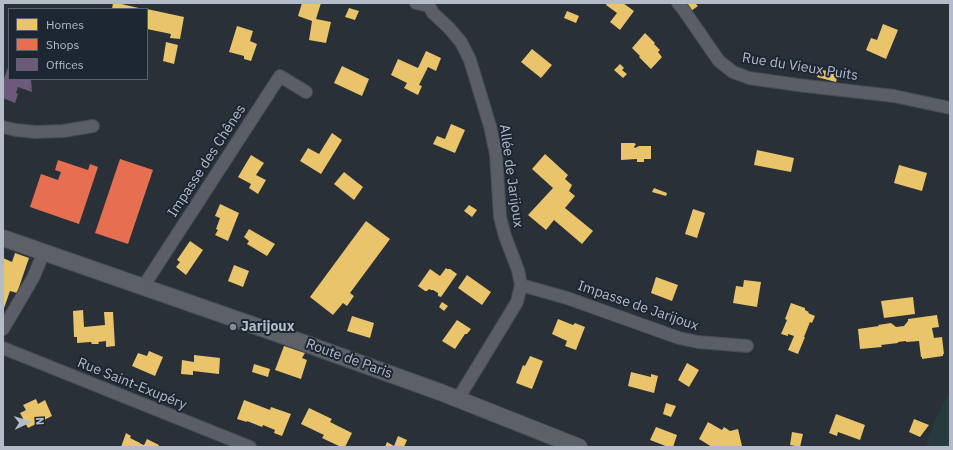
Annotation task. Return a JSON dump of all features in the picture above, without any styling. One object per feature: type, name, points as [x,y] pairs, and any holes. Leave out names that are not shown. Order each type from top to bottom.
[{"type":"main road","name":"Route de Paris","points":[[3,238],[433,389],[579,447]]},
{"type":"street","points":[[416,3],[429,5]]},
{"type":"street","name":"Rue du Vieux Puits","points":[[678,3],[719,61],[733,72],[749,78],[894,96],[950,108]]},
{"type":"street","name":"Allée de Jarijoux","points":[[429,5],[433,13],[462,42],[470,60],[490,126],[496,154],[500,217],[505,236],[518,270],[521,285],[517,302],[461,394],[459,400]]},
{"type":"street","name":"Impasse des Chênes","points":[[143,287],[280,76],[306,92]]},
{"type":"street","points":[[3,127],[36,132],[63,131],[93,126]]},
{"type":"street","points":[[3,329],[33,278],[44,252]]},
{"type":"street","name":"Impasse de Jarijoux","points":[[521,285],[567,298],[679,338],[698,342],[747,346]]},
{"type":"street","name":"Rue Saint-Exupéry","points":[[3,348],[250,447]]},
{"type":"green space","points":[[950,390],[950,447],[926,447],[934,423]]},
{"type":"building: Homes","points":[[113,3],[117,3],[139,8],[112,8]]},
{"type":"building: Homes","points":[[302,3],[321,3],[316,19],[331,22],[326,43],[309,40],[312,21],[298,16]]},
{"type":"building: Homes","points":[[607,3],[623,3],[634,11],[620,30],[610,22],[617,13],[606,5]]},
{"type":"building: Homes","points":[[685,3],[695,3],[698,6],[691,11]]},
{"type":"building: Homes","points":[[349,8],[359,11],[355,20],[345,17]]},
{"type":"building: Homes","points":[[148,9],[184,17],[180,39],[170,38],[171,34],[148,29]]},
{"type":"building: Homes","points":[[567,11],[579,16],[576,23],[564,18]]},
{"type":"building: Homes","points":[[883,24],[898,30],[886,59],[866,50],[871,38],[877,40]]},
{"type":"building: Homes","points":[[237,26],[253,31],[250,41],[257,44],[251,61],[244,59],[244,56],[229,52]]},
{"type":"building: Homes","points":[[645,33],[660,50],[658,52],[662,57],[651,69],[632,48]]},
{"type":"building: Homes","points":[[166,42],[178,45],[174,64],[163,61]]},
{"type":"building: Homes","points":[[532,49],[552,65],[541,78],[521,62]]},
{"type":"building: Homes","points":[[426,51],[441,58],[436,71],[428,67],[419,85],[422,86],[418,95],[404,88],[407,83],[391,75],[398,59],[418,68]]},
{"type":"building: Homes","points":[[620,64],[624,68],[622,70],[627,74],[623,78],[614,70]]},
{"type":"building: Homes","points":[[342,66],[369,79],[362,96],[334,83]]},
{"type":"building: Homes","points":[[819,69],[838,74],[836,82],[817,77]]},
{"type":"building: Homes","points":[[451,124],[465,130],[455,153],[433,144],[437,136],[445,139]]},
{"type":"building: Homes","points":[[332,133],[342,140],[321,174],[300,161],[308,148],[319,154]]},
{"type":"building: Homes","points":[[621,143],[634,143],[636,144],[634,147],[635,148],[639,146],[651,146],[651,159],[644,159],[644,162],[637,162],[637,159],[621,160]]},
{"type":"building: Homes","points":[[757,150],[794,158],[791,172],[754,165]]},
{"type":"building: Homes","points":[[545,154],[568,175],[565,179],[572,185],[569,191],[575,196],[565,208],[593,231],[582,244],[554,220],[546,230],[528,215],[553,188],[532,169]]},
{"type":"building: Homes","points":[[251,155],[264,163],[256,175],[266,180],[258,194],[249,188],[251,184],[238,177]]},
{"type":"building: Homes","points":[[899,165],[927,173],[922,191],[894,183]]},
{"type":"building: Homes","points":[[344,172],[363,187],[354,200],[334,184]]},
{"type":"building: Homes","points":[[654,188],[667,193],[666,196],[652,192]]},
{"type":"building: Homes","points":[[220,204],[239,213],[228,241],[215,235],[218,230],[216,229],[220,218],[215,216]]},
{"type":"building: Homes","points":[[469,205],[477,210],[472,217],[464,211]]},
{"type":"building: Homes","points":[[693,209],[705,213],[697,238],[685,234]]},
{"type":"building: Homes","points":[[366,221],[390,239],[350,293],[354,296],[347,306],[343,303],[333,315],[310,297]]},
{"type":"building: Homes","points":[[249,229],[275,244],[267,256],[247,244],[249,241],[244,237]]},
{"type":"building: Homes","points":[[190,241],[203,250],[186,275],[176,267],[180,262],[177,260]]},
{"type":"building: Homes","points":[[15,253],[29,258],[17,293],[10,291],[3,311],[3,258],[12,262]]},
{"type":"building: Homes","points":[[234,265],[249,271],[243,287],[228,281]]},
{"type":"building: Homes","points":[[446,268],[457,274],[441,297],[438,296],[438,293],[433,290],[429,289],[425,291],[418,286],[430,269],[440,276]]},
{"type":"building: Homes","points":[[467,275],[491,292],[482,305],[458,288]]},
{"type":"building: Homes","points":[[656,277],[678,285],[672,301],[651,293]]},
{"type":"building: Homes","points":[[744,280],[761,282],[757,307],[733,303],[736,286],[743,287]]},
{"type":"building: Homes","points":[[913,297],[915,314],[884,318],[881,301]]},
{"type":"building: Homes","points":[[442,302],[448,306],[444,311],[439,307]]},
{"type":"building: Homes","points":[[791,303],[805,308],[805,310],[809,312],[808,313],[815,316],[812,323],[810,322],[798,354],[788,350],[794,336],[781,334],[787,320],[785,319]]},
{"type":"building: Homes","points":[[83,310],[84,327],[105,325],[104,312],[113,312],[115,346],[106,347],[106,341],[98,342],[99,344],[92,344],[91,342],[77,343],[77,337],[74,337],[73,311]]},
{"type":"building: Homes","points":[[937,315],[939,327],[932,328],[934,338],[942,337],[943,356],[922,359],[919,341],[898,342],[881,345],[882,347],[860,349],[858,329],[891,323],[896,327],[904,326],[908,319]]},
{"type":"building: Homes","points":[[352,316],[374,323],[370,338],[347,331]]},
{"type":"building: Homes","points":[[558,319],[573,325],[575,323],[585,327],[576,350],[565,346],[567,341],[552,334]]},
{"type":"building: Homes","points":[[457,320],[471,329],[467,334],[465,334],[455,349],[442,341]]},
{"type":"building: Homes","points":[[284,346],[305,353],[302,358],[307,360],[301,379],[275,370]]},
{"type":"building: Homes","points":[[149,351],[163,357],[155,376],[132,366],[138,353],[147,356]]},
{"type":"building: Homes","points":[[194,355],[220,358],[219,374],[193,371],[193,375],[181,374],[182,360],[194,362]]},
{"type":"building: Homes","points":[[530,356],[543,361],[532,389],[516,383],[523,365],[525,366]]},
{"type":"building: Homes","points":[[687,363],[699,370],[689,387],[678,380]]},
{"type":"building: Homes","points":[[254,364],[270,369],[268,377],[252,372]]},
{"type":"building: Homes","points":[[631,372],[651,377],[651,374],[658,376],[654,393],[628,386]]},
{"type":"building: Homes","points":[[36,399],[38,404],[45,400],[52,416],[28,428],[20,413],[26,410],[23,405]]},
{"type":"building: Homes","points":[[244,400],[270,410],[271,407],[291,414],[282,436],[274,433],[275,430],[263,425],[262,427],[237,419]]},
{"type":"building: Homes","points":[[666,403],[676,406],[671,417],[663,414]]},
{"type":"building: Homes","points":[[309,408],[332,419],[330,422],[352,433],[345,447],[341,447],[322,438],[324,435],[301,424]]},
{"type":"building: Homes","points":[[836,414],[865,425],[860,440],[838,432],[837,436],[829,433]]},
{"type":"building: Homes","points":[[914,419],[929,425],[920,437],[909,432]]},
{"type":"building: Homes","points":[[708,422],[722,430],[724,427],[730,431],[738,429],[742,446],[745,447],[712,447],[699,439]]},
{"type":"building: Homes","points":[[656,427],[677,435],[673,447],[668,447],[650,440]]},
{"type":"building: Homes","points":[[792,432],[803,434],[800,447],[790,445]]},
{"type":"building: Homes","points":[[126,433],[131,436],[130,438],[141,444],[144,445],[147,439],[159,445],[158,447],[121,447]]},
{"type":"building: Homes","points":[[398,436],[407,440],[404,447],[385,447],[387,442],[394,446]]},
{"type":"building: Shops","points":[[120,159],[153,170],[128,244],[95,233]]},
{"type":"building: Shops","points":[[58,160],[88,170],[90,164],[98,167],[79,224],[30,207],[41,174],[58,180],[61,172],[55,170]]},
{"type":"building: Offices","points":[[8,68],[8,80],[31,80],[32,92],[18,87],[16,93],[18,94],[15,103],[3,98],[3,81]]},
{"type":"place","name":"Jarijoux","points":[[233,327]]}]
